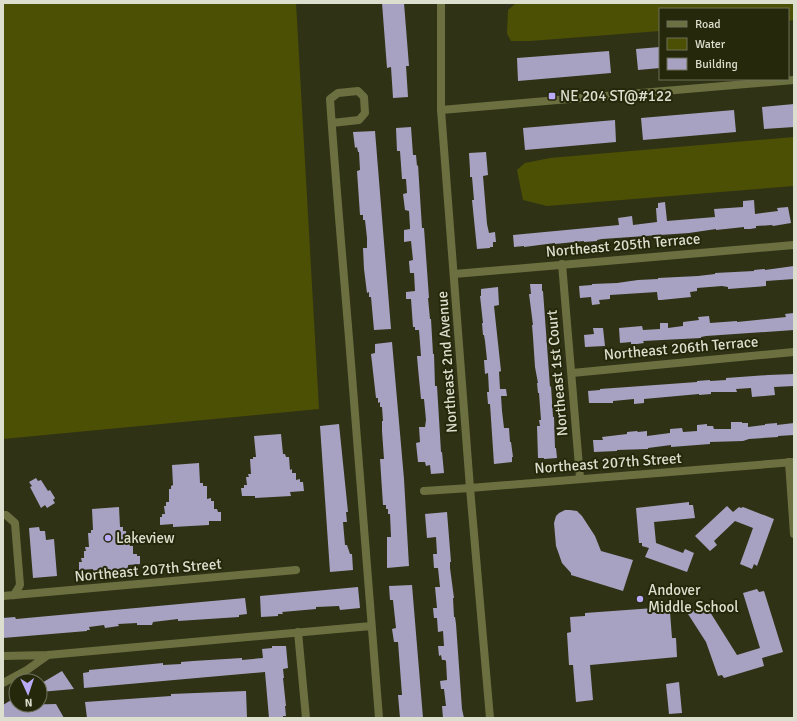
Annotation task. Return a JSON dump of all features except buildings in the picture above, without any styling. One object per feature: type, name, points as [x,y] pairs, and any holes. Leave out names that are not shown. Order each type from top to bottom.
[{"type":"street","name":"Northeast 2nd Avenue","points":[[441,3],[441,110],[470,488],[490,718]]},
{"type":"street","points":[[441,110],[794,80]]},
{"type":"street","points":[[332,124],[359,120],[365,113],[364,97],[358,91],[338,93],[330,99],[379,718]]},
{"type":"street","name":"Northeast 205th Terrace","points":[[454,274],[794,245]]},
{"type":"street","name":"Northeast 1st Court","points":[[562,264],[580,478]]},
{"type":"street","name":"Northeast 206th Terrace","points":[[572,373],[794,352]]},
{"type":"street","points":[[791,462],[794,534]]},
{"type":"street","name":"Northeast 207th Street","points":[[424,491],[791,462]]},
{"type":"street","points":[[3,515],[6,515],[15,523],[20,585],[14,595]]},
{"type":"street","name":"Northeast 207th Street","points":[[3,596],[296,570]]},
{"type":"street","points":[[3,656],[48,655],[371,626]]},
{"type":"street","points":[[298,632],[306,718]]},
{"type":"street","points":[[3,683],[27,670],[48,655]]},
{"type":"water","points":[[3,3],[296,3],[319,409],[3,439]]},
{"type":"water","points":[[794,3],[794,20],[789,21],[789,8],[659,8],[659,31],[530,41],[511,41],[507,34],[508,10],[515,4]]},
{"type":"water","points":[[794,137],[794,186],[547,206],[523,200],[517,170],[525,163],[550,158]]},
{"type":"place","name":"NE 204 ST@#122","points":[[552,96]]},
{"type":"place","name":"Lakeview","points":[[108,538]]},
{"type":"place","name":"Andover Middle School","points":[[640,599]]}]
